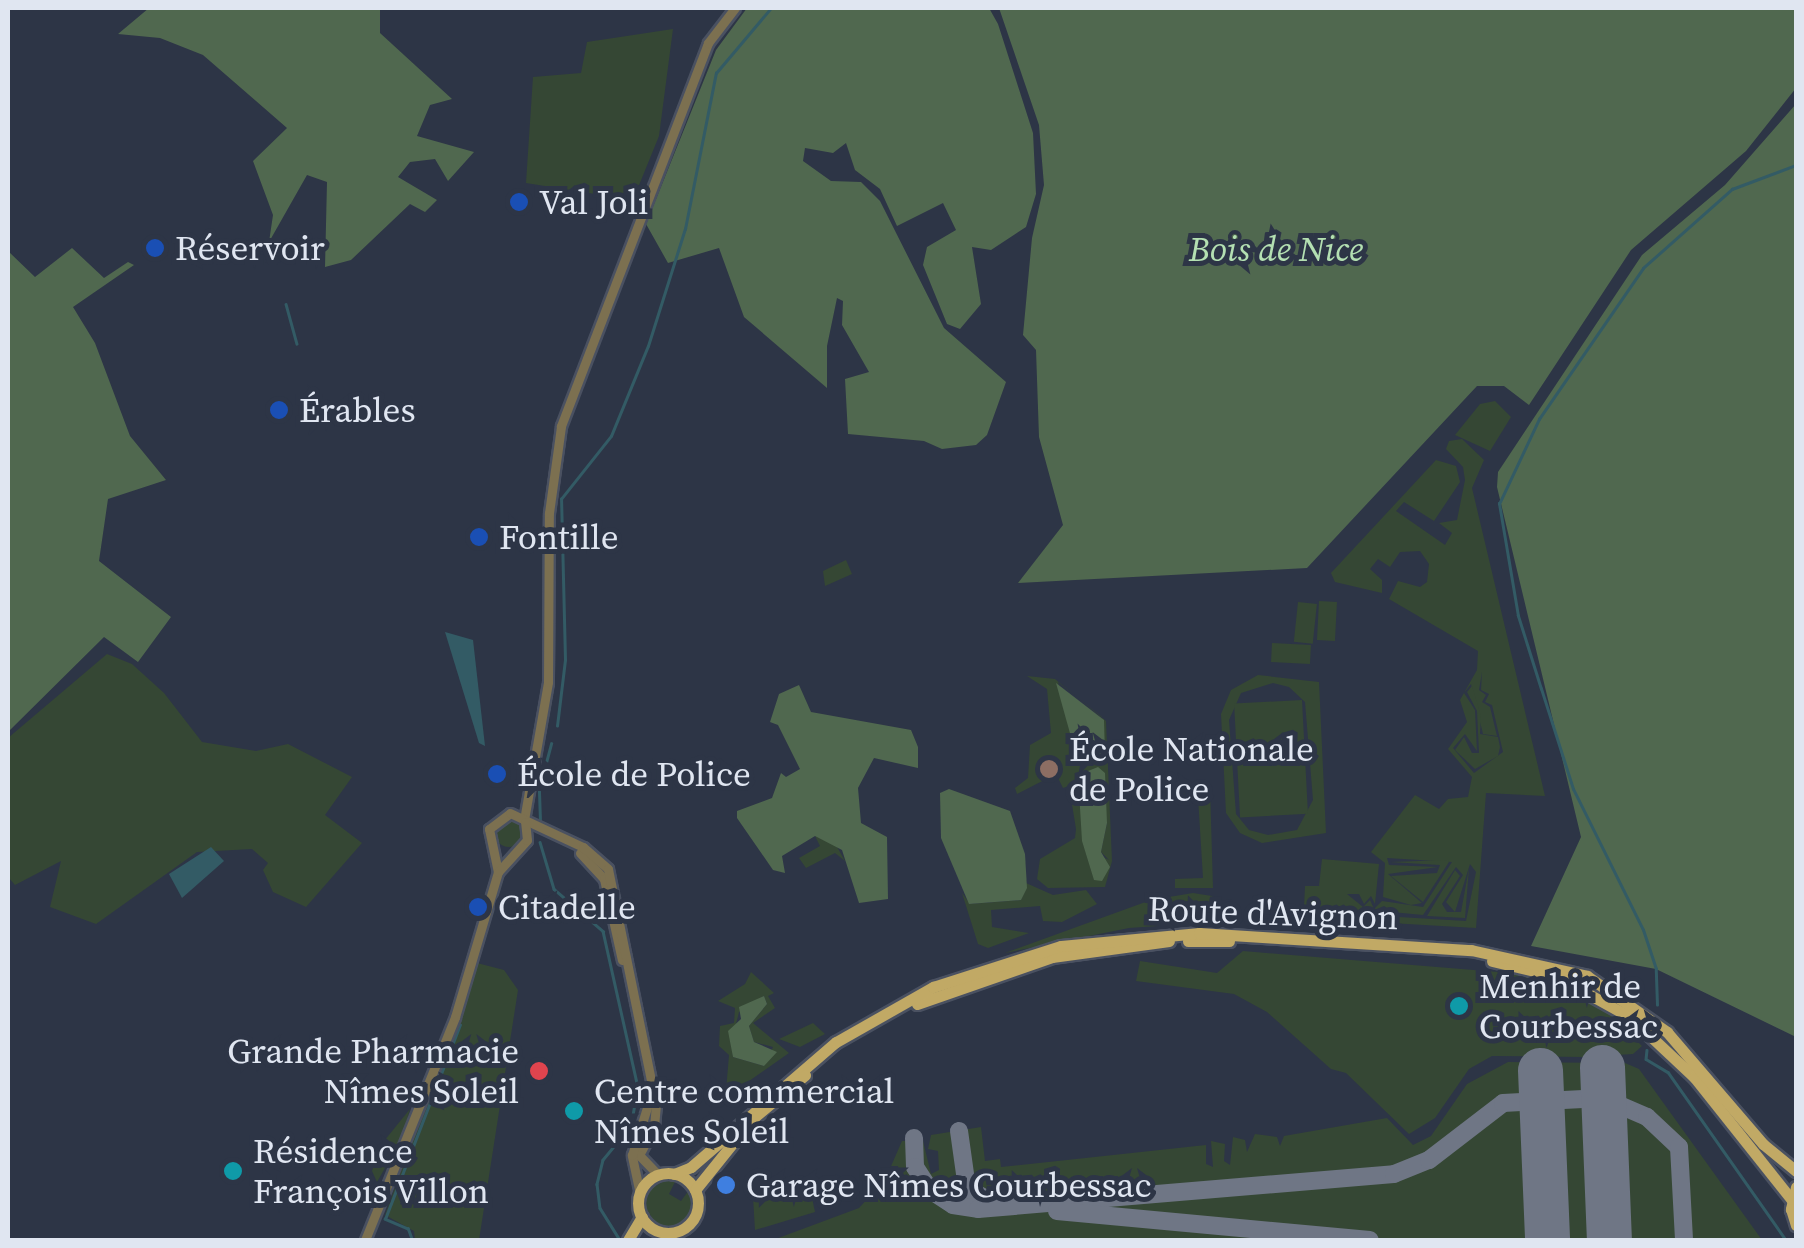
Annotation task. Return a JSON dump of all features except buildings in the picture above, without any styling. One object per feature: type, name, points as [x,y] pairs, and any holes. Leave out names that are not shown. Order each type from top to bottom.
[{"type":"main road","name":"Route d'Avignon","points":[[674,1174],[836,1042],[933,987],[1061,946],[1199,933],[1471,950],[1587,976],[1668,1032],[1763,1144],[1796,1171]]},
{"type":"main road","name":"Route d'Avignon","points":[[695,1190],[718,1155],[799,1079],[921,1002],[1052,957],[1191,940],[1476,958],[1575,984],[1630,1017],[1672,1055],[1794,1193]]},
{"type":"main road","points":[[674,1174],[695,1190],[698,1207],[690,1224],[657,1236],[642,1217],[640,1194],[658,1175],[674,1174]]},
{"type":"main road","points":[[1794,1193],[1796,1225]]},
{"type":"main road","points":[[628,1240],[642,1217]]},
{"type":"street","points":[[527,840],[522,819],[548,682],[549,513],[561,426],[708,43],[734,8]]},
{"type":"street","points":[[366,1240],[449,1034],[498,872],[492,823],[522,819],[583,848],[608,869],[656,1104],[654,1127],[639,1155],[658,1175]]},
{"type":"street","points":[[498,872],[527,840],[546,838],[585,856],[608,892],[651,1103],[632,1151],[640,1194]]},
{"type":"street","points":[[496,848],[514,852]]},
{"type":"shaded area","points":[[673,29],[659,136],[633,200],[526,183],[533,77],[581,73],[587,42]]},
{"type":"shaded area","points":[[1495,401],[1511,417],[1490,451],[1455,435],[1480,404]]},
{"type":"shaded area","points":[[1462,439],[1484,460],[1472,488],[1545,796],[1486,793],[1476,928],[1390,923],[1382,916],[1466,921],[1476,872],[1470,864],[1455,912],[1446,902],[1463,875],[1456,867],[1423,915],[1381,911],[1374,918],[1369,910],[1361,916],[1356,911],[1345,911],[1361,919],[1369,914],[1373,921],[1287,915],[1288,906],[1304,907],[1305,886],[1319,886],[1322,859],[1379,864],[1375,904],[1371,896],[1364,904],[1359,894],[1347,894],[1363,907],[1370,900],[1374,909],[1382,901],[1423,907],[1452,862],[1387,858],[1389,865],[1438,867],[1388,874],[1422,903],[1411,905],[1383,897],[1385,863],[1371,852],[1415,795],[1439,809],[1448,799],[1468,797],[1472,777],[1448,749],[1467,722],[1460,700],[1477,670],[1478,651],[1389,599],[1398,581],[1420,587],[1427,582],[1429,564],[1420,551],[1400,552],[1390,567],[1378,559],[1370,569],[1382,580],[1382,593],[1335,582],[1331,573],[1436,460],[1456,466],[1460,482],[1434,521],[1404,502],[1396,511],[1445,545],[1452,533],[1439,523],[1457,520],[1465,480],[1463,467],[1446,449],[1449,441]],"holes":[[[1482,672],[1481,690],[1489,694],[1485,702],[1492,705],[1503,752],[1474,773],[1453,748],[1465,734],[1477,751],[1475,710],[1464,693],[1471,684],[1483,734],[1497,736],[1490,707],[1482,702],[1486,695],[1479,690]]]},
{"type":"shaded area","points":[[846,560],[852,574],[825,586],[823,571]]},
{"type":"shaded area","points":[[1319,601],[1337,602],[1335,641],[1317,640]]},
{"type":"shaded area","points":[[1298,602],[1317,604],[1313,644],[1294,642]]},
{"type":"shaded area","points":[[445,632],[473,640],[485,746],[479,743]]},
{"type":"shaded area","points":[[1272,643],[1311,645],[1310,664],[1271,662]]},
{"type":"shaded area","points":[[107,654],[132,664],[164,693],[202,742],[256,751],[288,744],[352,777],[325,815],[362,843],[306,907],[273,892],[263,870],[268,863],[252,849],[197,852],[96,924],[50,907],[61,861],[15,885],[8,877],[8,738]]},
{"type":"shaded area","points":[[1258,675],[1319,682],[1326,833],[1262,843],[1240,833],[1226,813],[1221,714],[1231,690]],"holes":[[[1273,683],[1289,687],[1305,702],[1313,800],[1297,830],[1268,835],[1249,830],[1236,814],[1229,720],[1241,693]]]},
{"type":"shaded area","points":[[1027,676],[1055,679],[1077,697],[1058,682],[1069,728],[1105,756],[1102,718],[1106,721],[1112,861],[1105,887],[1048,888],[1037,879],[1040,859],[1075,838],[1076,829],[1069,786],[1063,788],[1056,774],[1017,794],[1015,788],[1028,778],[1030,745],[1051,733],[1047,689]],"holes":[[[1078,775],[1107,823],[1101,852],[1109,860],[1084,847]]]},
{"type":"shaded area","points":[[1472,686],[1481,716],[1480,734],[1498,737],[1500,747],[1498,756],[1475,769],[1455,750],[1464,737],[1472,753],[1479,753],[1477,711],[1467,692]]},
{"type":"shaded area","points":[[1302,700],[1308,814],[1240,817],[1234,704]]},
{"type":"shaded area","points":[[1210,787],[1213,888],[1175,888],[1175,879],[1203,878],[1198,797],[1147,797],[1155,795],[1137,788]]},
{"type":"shaded area","points":[[509,819],[519,823],[523,833],[519,843],[509,847],[499,843],[495,833],[499,823]]},
{"type":"shaded area","points":[[815,836],[836,845],[845,861],[835,853],[806,868],[799,858],[820,846]]},
{"type":"shaded area","points":[[211,847],[224,861],[182,898],[169,874]]},
{"type":"shaded area","points":[[1390,862],[1449,862],[1423,902],[1391,876],[1437,873],[1440,865]]},
{"type":"shaded area","points":[[1469,868],[1465,918],[1427,916],[1455,870],[1460,876],[1442,904],[1447,912],[1461,912]]},
{"type":"shaded area","points":[[1026,883],[1053,895],[1086,890],[1097,904],[1062,922],[1043,921],[1040,906],[991,910],[992,927],[1029,933],[988,948],[978,944],[962,893],[970,904],[1021,900]]},
{"type":"shaded area","points":[[1193,893],[1212,896],[1228,921],[1129,928],[1005,953],[1151,900]]},
{"type":"shaded area","points":[[1243,951],[1522,974],[1602,1007],[1642,1046],[1633,1054],[1492,1056],[1469,1069],[1435,1118],[1409,1134],[1346,1073],[1331,1069],[1267,1012],[1234,994],[1136,981],[1140,961],[1217,973]]},
{"type":"shaded area","points":[[477,963],[504,970],[518,990],[479,1240],[415,1240],[414,1231],[385,1215]]},
{"type":"shaded area","points":[[751,972],[774,993],[768,996],[775,1008],[753,1023],[789,1053],[725,1098],[719,1095],[726,1091],[729,1055],[719,1046],[720,1026],[734,1023],[735,1008],[718,1001],[745,984]],"holes":[[[764,996],[767,1004],[749,1026],[754,1042],[773,1047],[764,1066],[733,1057],[732,1040],[739,1012]]]},
{"type":"shaded area","points":[[813,1023],[825,1034],[800,1047],[779,1039]]},
{"type":"shaded area","points":[[1508,1062],[1625,1063],[1639,1069],[1762,1240],[773,1240],[859,1208],[885,1180],[902,1141],[923,1141],[931,1174],[939,1170],[938,1151],[928,1149],[931,1135],[981,1127],[985,1161],[1000,1159],[1001,1167],[1206,1145],[1206,1164],[1213,1167],[1211,1141],[1225,1144],[1224,1161],[1230,1165],[1233,1137],[1245,1140],[1247,1152],[1255,1134],[1277,1137],[1280,1146],[1284,1136],[1387,1118],[1413,1145],[1431,1136],[1467,1084]]},
{"type":"shaded area","points":[[410,1109],[401,1140],[377,1182],[372,1171],[380,1146]]},
{"type":"shaded area","points":[[668,1179],[676,1180],[669,1194],[681,1201],[689,1190],[693,1206],[686,1221],[671,1228],[656,1224],[644,1205],[648,1190]]},
{"type":"shaded area","points":[[779,1181],[809,1184],[815,1212],[755,1230],[753,1197]]},
{"type":"green space","points":[[149,8],[380,8],[380,33],[452,99],[430,105],[417,136],[474,152],[448,181],[435,159],[410,162],[398,177],[437,200],[425,212],[410,204],[351,260],[325,267],[327,182],[307,175],[269,242],[273,215],[253,161],[287,128],[203,55],[160,38],[118,34]]},
{"type":"green space","points":[[747,8],[989,8],[998,24],[1033,133],[1036,194],[1026,227],[991,250],[972,247],[981,304],[960,329],[947,324],[923,265],[927,247],[956,230],[943,203],[897,226],[880,189],[855,170],[846,143],[833,153],[805,148],[803,161],[831,181],[861,182],[880,201],[944,328],[1006,382],[987,435],[976,445],[942,449],[924,441],[848,434],[845,379],[869,372],[842,325],[843,301],[837,298],[827,346],[827,388],[744,317],[719,248],[668,263],[646,224],[716,50]]},
{"type":"green space","name":"Bois de Nice","points":[[999,8],[1796,8],[1796,88],[1746,151],[1631,250],[1529,405],[1504,386],[1477,386],[1307,568],[1018,583],[1063,525],[1039,437],[1036,350],[1023,335],[1032,238],[1044,185],[1039,125]]},
{"type":"green space","points":[[1796,104],[1796,1037],[1656,969],[1531,946],[1581,837],[1497,487],[1498,472],[1642,255],[1725,185]]},
{"type":"green space","points":[[72,248],[104,278],[128,262],[134,265],[73,307],[95,343],[130,436],[166,480],[108,499],[99,561],[171,617],[138,662],[104,637],[8,732],[8,251],[35,277]]},
{"type":"green space","points":[[1056,683],[1104,720],[1105,755],[1097,761],[1078,762]]},
{"type":"green space","points":[[799,685],[811,712],[911,730],[918,747],[918,768],[874,758],[858,788],[861,823],[887,837],[888,899],[859,903],[842,850],[815,836],[782,856],[785,873],[773,870],[737,818],[737,811],[772,798],[781,773],[786,777],[800,769],[778,725],[770,722],[779,694]]},
{"type":"green space","points":[[1098,767],[1105,773],[1107,823],[1101,852],[1110,867],[1102,881],[1094,880],[1082,841],[1078,775]]},
{"type":"green space","points":[[949,789],[1010,811],[1025,854],[1027,888],[1021,900],[969,904],[941,838],[940,793]]},
{"type":"green space","points":[[764,996],[767,1004],[749,1026],[754,1042],[777,1052],[764,1066],[733,1057],[728,1031],[741,1019],[739,1007]]},
{"type":"waterway","points":[[557,726],[565,660],[561,499],[611,436],[648,346],[685,229],[716,73],[771,8]]},
{"type":"waterway","points":[[1657,1005],[1656,969],[1643,930],[1573,789],[1541,689],[1518,616],[1499,504],[1539,419],[1643,268],[1732,189],[1796,165]]},
{"type":"waterway","points":[[286,304],[297,344]]},
{"type":"waterway","points":[[540,821],[539,789],[551,744]]},
{"type":"waterway","points":[[540,842],[554,889],[603,931],[638,1087],[631,1126],[603,1160],[597,1184],[600,1208],[619,1238]]},
{"type":"waterway","points":[[412,1240],[408,1229],[385,1219],[460,1025]]},
{"type":"waterway","points":[[1647,1050],[1646,1059],[1668,1072],[1786,1240]]},
{"type":"taxiway","points":[[914,1138],[915,1167],[930,1190],[953,1205],[978,1209],[1394,1174],[1429,1160],[1503,1103],[1603,1098],[1647,1117],[1679,1147],[1684,1240]]},
{"type":"taxiway","points":[[959,1131],[967,1188],[997,1205]]},
{"type":"taxiway","points":[[1057,1211],[1370,1240]]},
{"type":"runway","points":[[1602,1067],[1609,1240]]},
{"type":"runway","points":[[1540,1070],[1547,1240]]},
{"type":"place","name":"Val Joli","points":[[519,202]]},
{"type":"place","name":"Réservoir","points":[[155,248]]},
{"type":"place","name":"Érables","points":[[279,410]]},
{"type":"place","name":"Fontille","points":[[479,537]]},
{"type":"place","name":"École Nationale de Police","points":[[1049,769]]},
{"type":"place","name":"École de Police","points":[[497,774]]},
{"type":"place","name":"Citadelle","points":[[478,907]]},
{"type":"place","name":"Menhir de Courbessac","points":[[1459,1006]]},
{"type":"place","name":"Grande Pharmacie Nîmes Soleil","points":[[539,1071]]},
{"type":"place","name":"Centre commercial Nîmes Soleil","points":[[574,1111]]},
{"type":"place","name":"Résidence François Villon","points":[[233,1171]]},
{"type":"place","name":"Garage Nîmes Courbessac","points":[[726,1185]]}]
